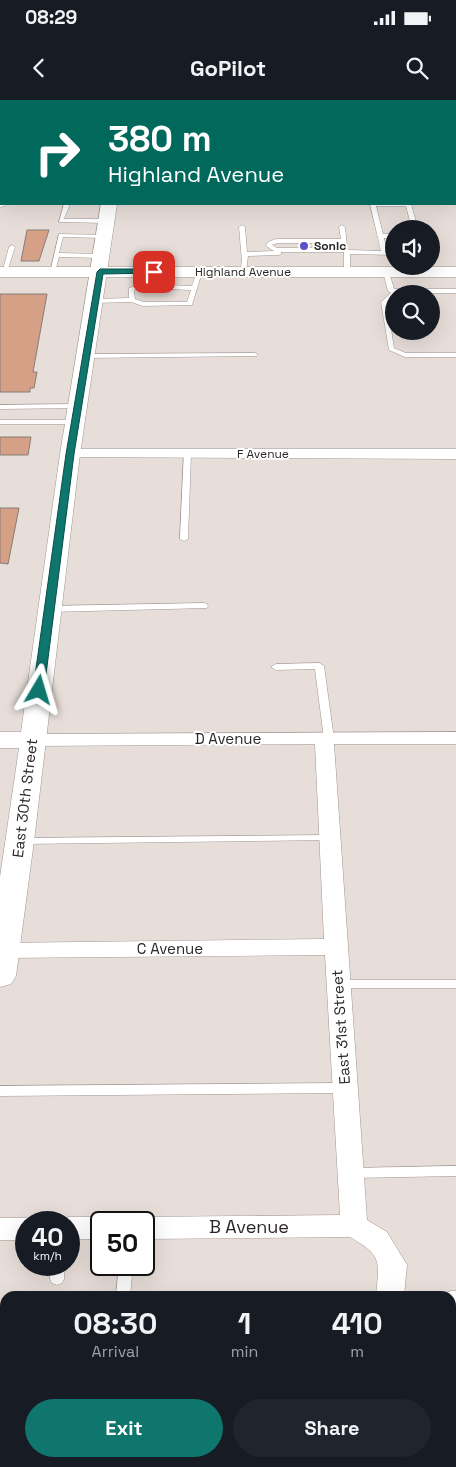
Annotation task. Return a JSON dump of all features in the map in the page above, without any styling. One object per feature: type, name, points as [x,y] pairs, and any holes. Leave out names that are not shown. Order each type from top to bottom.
[{"type":"main road","name":"East 30th Street","points":[[2,963],[70,454],[109,205]]},
{"type":"main road","name":"Highland Avenue","points":[[2,272],[52,272],[101,264],[197,280],[243,272],[385,272]]},
{"type":"main road","name":"Highland Avenue","points":[[440,272],[456,272]]},
{"type":"main road","name":"D Avenue","points":[[0,740],[32,740]]},
{"type":"street","name":"F Avenue","points":[[70,454],[456,454]]},
{"type":"street","name":"D Avenue","points":[[32,740],[456,738]]},
{"type":"street","name":"East 31st Street","points":[[327,739],[329,838],[354,1226]]},
{"type":"street","name":"C Avenue","points":[[2,963],[336,948]]},
{"type":"street","name":"B Avenue","points":[[155,1228],[354,1226]]},
{"type":"street","points":[[354,1226],[378,1240],[393,1265],[390,1291]]},
{"type":"street","points":[[0,1229],[15,1228]]},
{"type":"lane","points":[[67,205],[61,221],[106,228]]},
{"type":"lane","points":[[344,241],[276,241],[269,246],[276,250],[384,253],[373,205]]},
{"type":"lane","points":[[408,205],[412,220]]},
{"type":"lane","points":[[342,226],[347,272]]},
{"type":"lane","points":[[242,227],[245,254],[243,272]]},
{"type":"lane","points":[[52,272],[61,235],[106,228]]},
{"type":"lane","points":[[380,236],[385,236]]},
{"type":"lane","points":[[2,272],[12,247]]},
{"type":"lane","points":[[245,254],[346,251]]},
{"type":"lane","points":[[56,255],[101,264]]},
{"type":"lane","points":[[95,301],[132,300],[143,304],[190,304],[197,280],[131,289],[132,300]]},
{"type":"lane","points":[[440,292],[456,291]]},
{"type":"lane","points":[[390,340],[391,349],[405,355],[456,355]]},
{"type":"lane","points":[[85,356],[255,355]]},
{"type":"lane","points":[[0,407],[76,414]]},
{"type":"lane","points":[[0,422],[76,414]]},
{"type":"lane","points":[[184,539],[187,454]]},
{"type":"lane","points":[[49,609],[204,606]]},
{"type":"lane","points":[[276,667],[319,666],[327,739]]},
{"type":"lane","points":[[15,855],[329,838]]},
{"type":"lane","points":[[339,984],[456,984]]},
{"type":"lane","points":[[0,1092],[345,1088]]},
{"type":"lane","points":[[350,1173],[456,1171]]},
{"type":"lane","points":[[123,1291],[125,1276]]},
{"type":"building","points":[[27,230],[49,230],[39,261],[21,261]]},
{"type":"building","points":[[0,294],[47,294],[33,372],[37,372],[34,388],[30,388],[30,392],[0,392]]},
{"type":"building","points":[[0,437],[31,437],[28,455],[0,455]]},
{"type":"building","points":[[0,508],[19,508],[8,564],[0,563]]},
{"type":"place","name":"Sonic","points":[[304,246]]},
{"type":"route","points":[[39,690],[70,454],[100,272],[154,272]]}]
